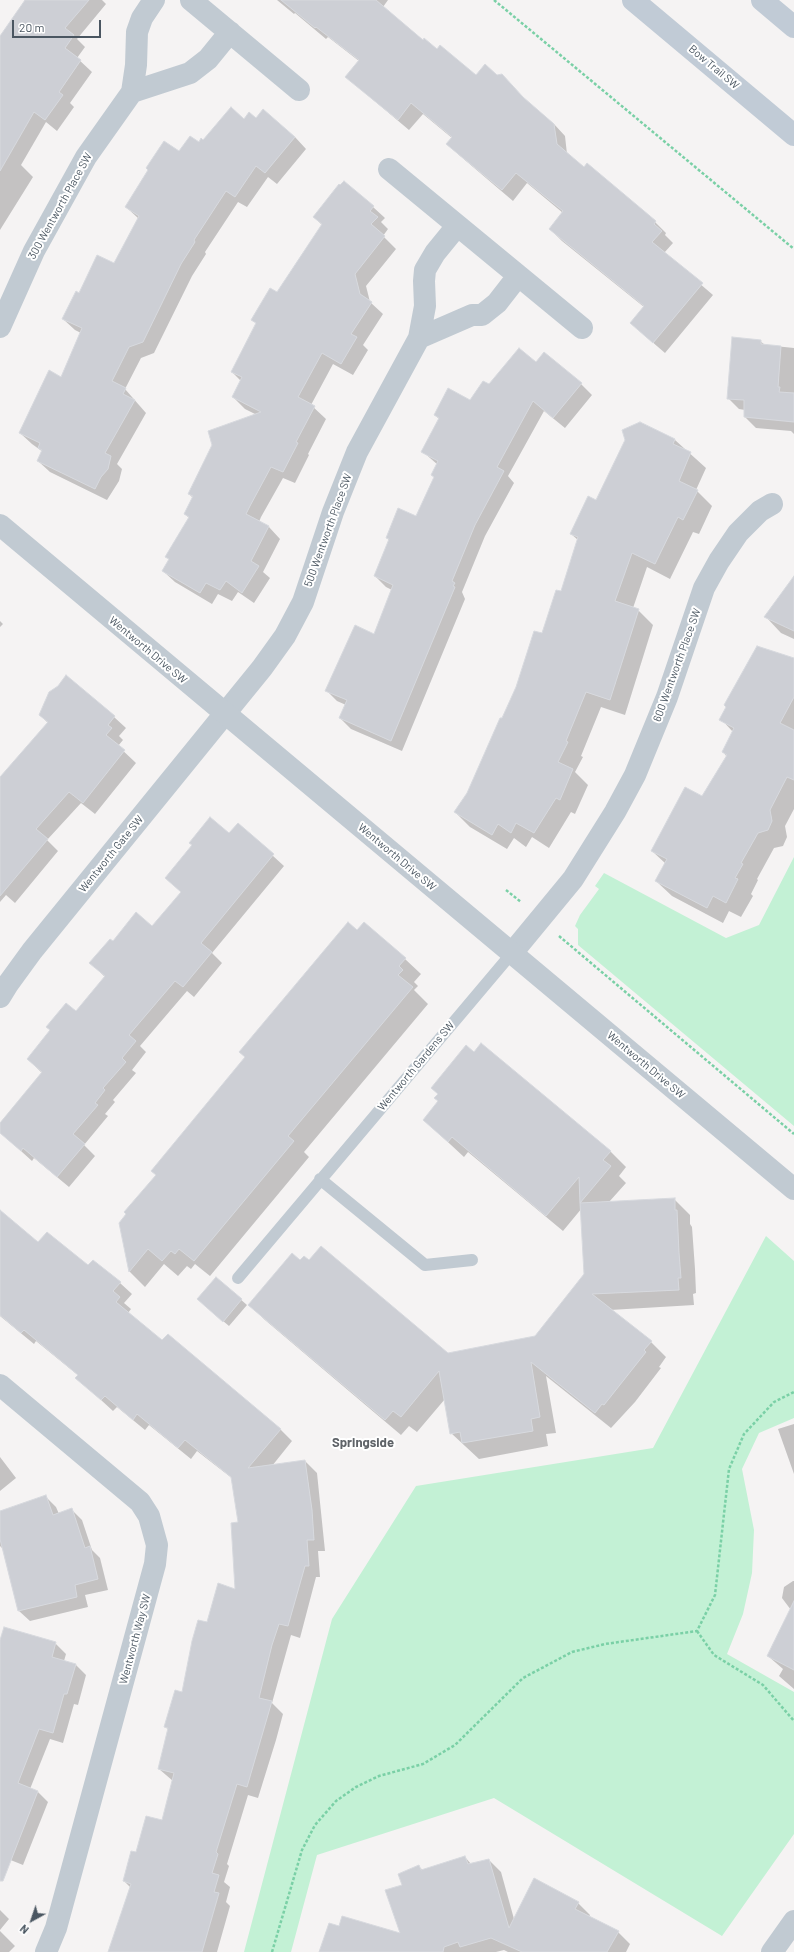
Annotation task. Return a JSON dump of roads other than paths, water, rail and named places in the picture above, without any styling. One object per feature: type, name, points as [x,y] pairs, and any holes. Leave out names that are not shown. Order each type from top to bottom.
[{"type":"main road","name":"Bow Trail SW","points":[[633,0],[794,135]]},
{"type":"main road","points":[[762,0],[794,27]]},
{"type":"street","name":"300 Wentworth Place SW","points":[[0,327],[34,251],[79,171],[132,92],[136,65],[137,32],[142,18],[154,0]]},
{"type":"street","points":[[191,0],[299,90]]},
{"type":"street","points":[[132,92],[190,73],[208,60],[230,32]]},
{"type":"street","points":[[389,169],[582,328]]},
{"type":"street","name":"500 Wentworth Place SW","points":[[225,714],[285,636],[303,602],[333,512],[357,452],[419,338],[425,306],[425,270],[435,253],[457,226]]},
{"type":"street","points":[[419,338],[472,315],[482,315],[497,303],[518,276]]},
{"type":"street","name":"600 Wentworth Place SW","points":[[512,953],[573,879],[615,812],[635,774],[667,697],[704,588],[719,561],[738,533],[760,511],[772,504]]},
{"type":"street","name":"Wentworth Drive SW","points":[[0,525],[794,1189]]},
{"type":"street","name":"Wentworth Gate SW","points":[[0,997],[53,924],[225,714]]},
{"type":"street","name":"Wentworth Way SW","points":[[0,1385],[140,1502],[149,1516],[157,1544],[155,1564],[151,1580],[56,1928],[46,1952]]},
{"type":"street","points":[[772,1952],[794,1921]]},
{"type":"lane","name":"Wentworth Gardens SW","points":[[238,1278],[512,953]]},
{"type":"lane","points":[[320,1179],[425,1265],[472,1260]]},
{"type":"district","name":"Springside","points":[[363,1443]]}]
